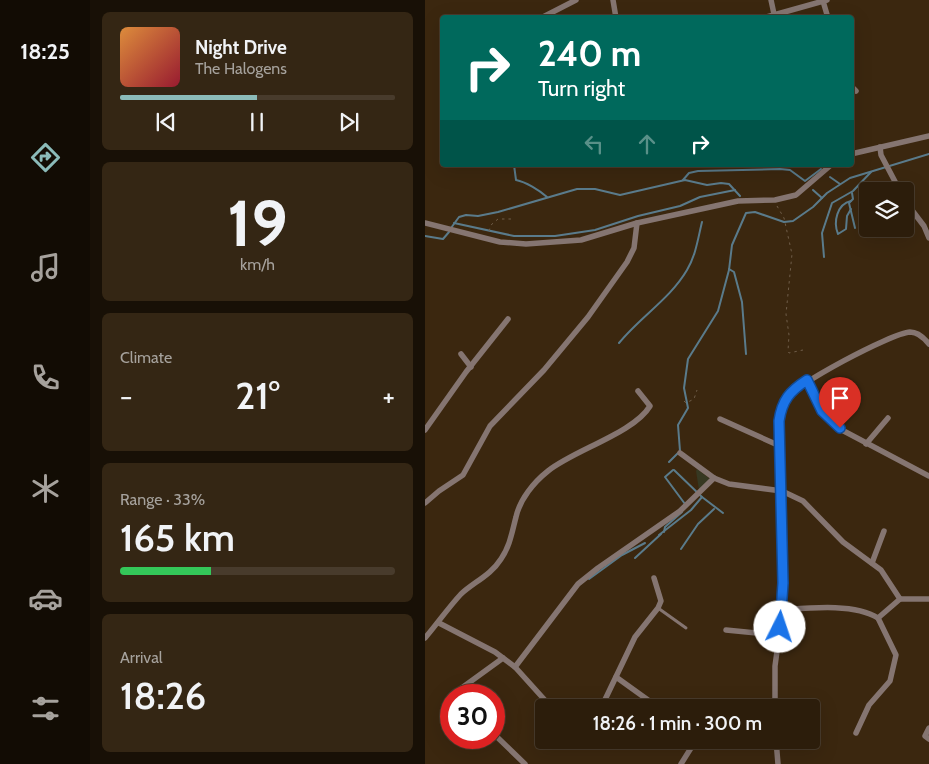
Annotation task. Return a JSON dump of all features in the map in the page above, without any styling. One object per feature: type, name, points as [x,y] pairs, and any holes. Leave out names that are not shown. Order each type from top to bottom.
[{"type":"street","points":[[547,15],[576,0]]},
{"type":"street","points":[[613,0],[616,15]]},
{"type":"street","points":[[771,0],[775,14]]},
{"type":"street","points":[[772,15],[825,1],[828,15]]},
{"type":"street","points":[[854,153],[903,144],[929,136]]},
{"type":"street","points":[[880,147],[885,164],[895,182]]},
{"type":"street","points":[[425,223],[453,232],[500,242],[526,244],[581,240],[637,223],[738,201],[776,200],[800,194],[829,167]]},
{"type":"street","points":[[914,213],[925,228],[929,238]]},
{"type":"street","points":[[425,503],[463,475],[489,426],[544,370],[588,317],[627,262],[634,248],[637,223]]},
{"type":"street","points":[[425,430],[508,319]]},
{"type":"street","points":[[775,699],[778,635],[782,610],[780,446],[782,406],[791,392],[807,380],[905,334],[917,334],[929,344]]},
{"type":"street","points":[[461,354],[471,367]]},
{"type":"street","points":[[807,380],[817,402],[830,420],[866,444],[929,476]]},
{"type":"street","points":[[425,638],[463,593],[492,571],[501,560],[514,532],[518,509],[535,483],[549,470],[623,428],[648,409],[650,406],[648,402],[638,391]]},
{"type":"street","points":[[720,418],[780,446]]},
{"type":"street","points":[[866,444],[888,418]]},
{"type":"street","points":[[680,453],[715,478],[740,487],[782,492],[797,496],[811,507],[843,542],[872,562],[887,578],[901,599]]},
{"type":"street","points":[[515,667],[578,584],[598,568],[660,527],[694,500],[715,478]]},
{"type":"street","points":[[872,562],[884,531]]},
{"type":"street","points":[[605,699],[635,637],[661,601],[654,578]]},
{"type":"street","points":[[878,618],[901,599],[929,599]]},
{"type":"street","points":[[782,610],[832,608],[868,614],[878,618],[896,655],[890,681],[869,705],[856,732]]},
{"type":"street","points":[[439,622],[503,658],[515,667],[544,699]]},
{"type":"street","points":[[726,630],[778,635]]},
{"type":"street","points":[[467,684],[503,658]]},
{"type":"street","points":[[616,677],[647,699]]},
{"type":"street","points":[[929,728],[925,736],[929,739]]},
{"type":"street","points":[[505,744],[525,764]]},
{"type":"street","points":[[681,764],[690,749]]},
{"type":"street","points":[[777,749],[778,764]]},
{"type":"lane","points":[[657,608],[686,628]]},
{"type":"path","points":[[776,200],[784,218],[793,254],[786,314],[789,335],[787,346],[789,353],[803,350]]},
{"type":"path","points":[[489,232],[489,228],[498,219],[512,219]]},
{"type":"path","points":[[685,402],[690,402],[693,399],[697,390]]},
{"type":"green space","points":[[697,469],[710,479],[699,490],[696,471]]},
{"type":"waterway","points":[[669,462],[680,451],[678,425],[688,408],[684,388],[688,359],[718,311],[729,270],[732,245],[746,213],[755,212],[784,222],[793,221],[813,207],[827,193],[850,178],[929,154]]},
{"type":"waterway","points":[[514,167],[516,180],[532,187],[547,197]]},
{"type":"waterway","points":[[683,180],[689,173],[698,171],[780,169],[790,170],[805,181],[821,169]]},
{"type":"waterway","points":[[824,257],[822,233],[832,203],[853,191],[871,172]]},
{"type":"waterway","points":[[830,177],[840,184]]},
{"type":"waterway","points":[[451,228],[459,217],[498,212],[577,189],[595,189],[620,195],[685,180],[707,185],[729,184],[740,196]]},
{"type":"waterway","points":[[454,223],[514,236],[555,236],[595,230],[638,216],[680,206],[700,197],[735,190]]},
{"type":"waterway","points":[[813,190],[822,198]]},
{"type":"waterway","points":[[852,193],[853,199],[849,203],[855,228]]},
{"type":"waterway","points":[[851,201],[842,206],[837,214],[838,234],[846,229],[847,216],[851,209]]},
{"type":"waterway","points":[[619,343],[664,299],[687,270],[693,258],[702,222]]},
{"type":"waterway","points":[[425,236],[443,239],[449,232]]},
{"type":"waterway","points":[[729,269],[734,272],[742,302],[746,354]]},
{"type":"waterway","points":[[673,470],[665,477],[685,504]]},
{"type":"waterway","points":[[674,470],[702,497],[723,513]]},
{"type":"waterway","points":[[659,535],[691,510],[702,497]]},
{"type":"waterway","points":[[681,549],[698,524],[714,509]]},
{"type":"waterway","points":[[664,532],[665,527],[682,512]]},
{"type":"waterway","points":[[635,558],[661,534]]},
{"type":"waterway","points":[[589,579],[622,555],[645,543]]},
{"type":"route","points":[[780,627],[783,583],[779,421],[785,398],[807,380],[822,411],[840,428]]}]
